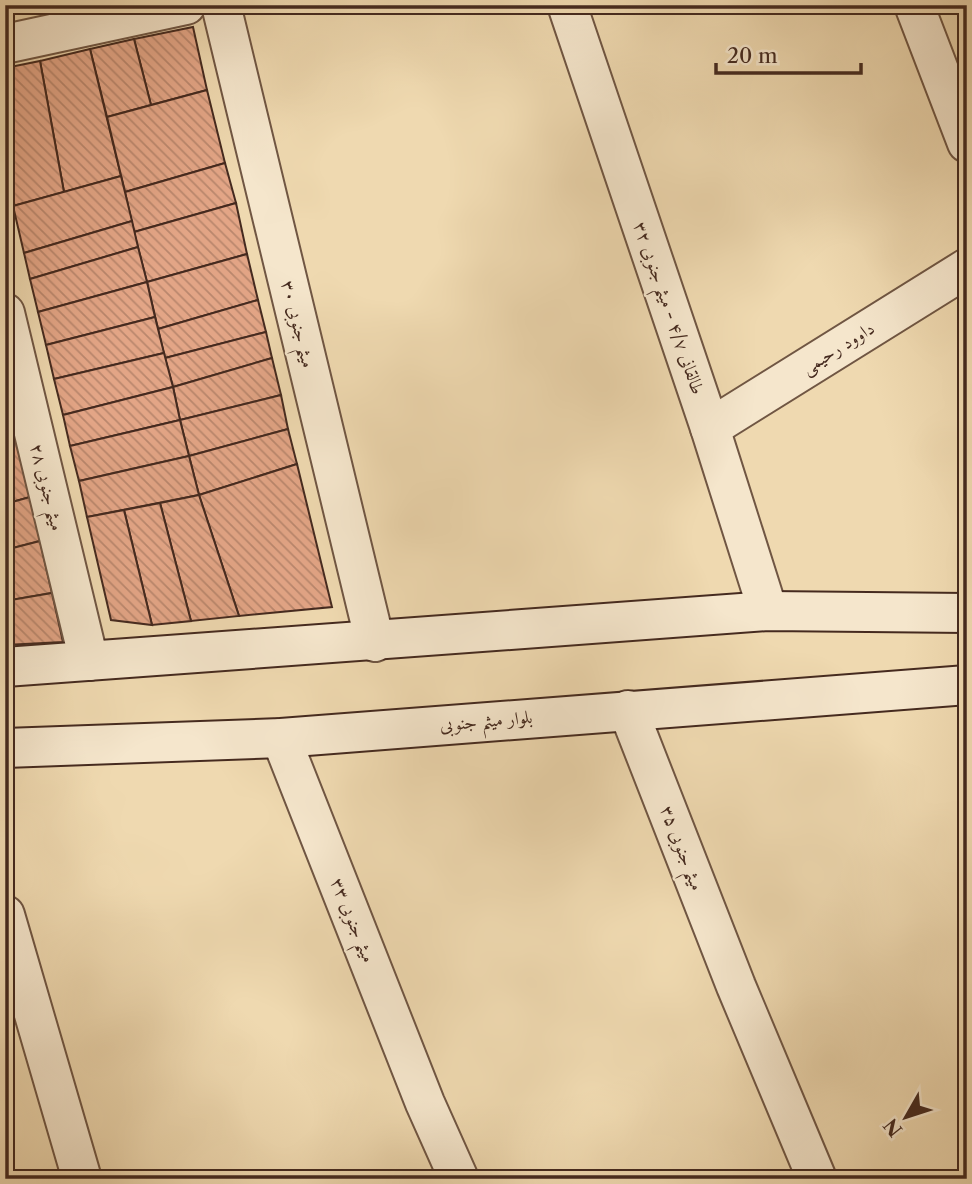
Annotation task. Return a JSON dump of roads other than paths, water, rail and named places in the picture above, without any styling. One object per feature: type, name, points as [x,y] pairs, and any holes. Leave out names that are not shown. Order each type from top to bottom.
[{"type":"street","points":[[5,44],[186,5]]},
{"type":"street","name":"میثم جنوبی ۳۰","points":[[221,5],[375,642]]},
{"type":"street","name":"طالقانی ۴/۷ - میثم جنوبی ۳۲","points":[[567,5],[710,428],[768,611]]},
{"type":"street","points":[[914,5],[967,143]]},
{"type":"street","name":"داوود رحیمی","points":[[710,428],[967,268]]},
{"type":"street","name":"میثم جنوبی ۲۸","points":[[5,313],[89,661]]},
{"type":"street","points":[[5,667],[375,642],[768,611],[967,613]]},
{"type":"street","name":"بلوار میثم جنوبی","points":[[5,748],[281,737],[628,710],[826,698],[967,685]]},
{"type":"street","name":"میثم جنوبی ۳۵","points":[[628,710],[736,986],[817,1179]]},
{"type":"street","name":"میثم جنوبی ۳۳","points":[[281,737],[425,1103],[459,1179]]},
{"type":"street","points":[[5,915],[81,1173]]}]
